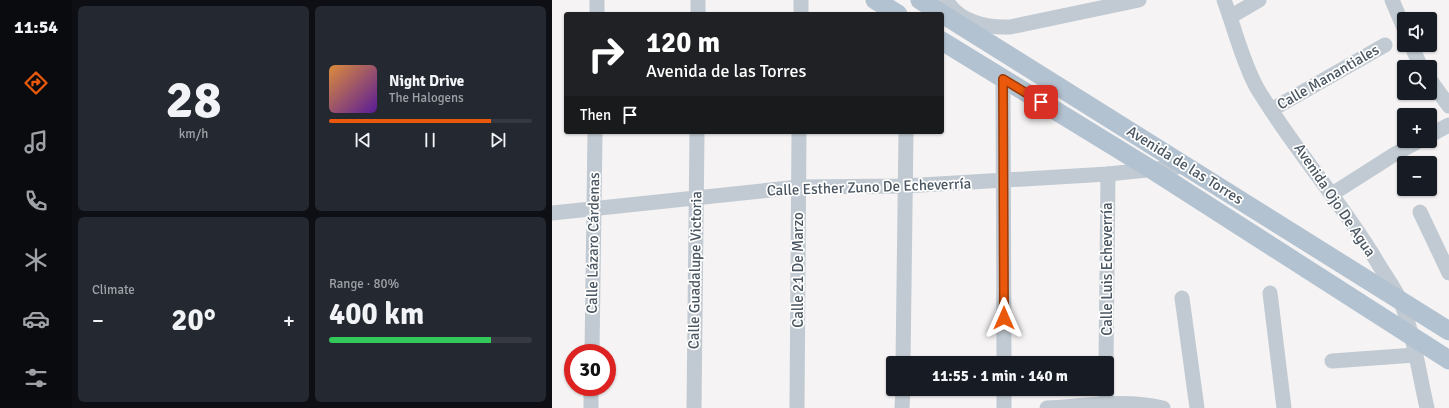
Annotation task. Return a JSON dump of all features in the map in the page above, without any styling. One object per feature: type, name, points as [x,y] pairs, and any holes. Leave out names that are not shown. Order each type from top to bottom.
[{"type":"main road","points":[[875,0],[895,12]]},
{"type":"main road","name":"Avenida de las Torres","points":[[920,0],[939,12]]},
{"type":"main road","name":"Avenida de las Torres","points":[[944,15],[1449,331]]},
{"type":"main road","name":"Avenida de las Torres","points":[[944,42],[1154,171],[1414,346],[1449,360]]},
{"type":"street","points":[[597,0],[597,12]]},
{"type":"street","points":[[698,0],[698,12]]},
{"type":"street","points":[[801,0],[801,12]]},
{"type":"street","points":[[946,0],[950,6],[961,15],[975,23],[993,28],[1010,27],[1139,0]]},
{"type":"street","name":"Avenida Ojo De Agua","points":[[1224,0],[1246,64],[1256,86],[1271,110],[1369,248],[1400,301],[1414,346],[1427,408]]},
{"type":"street","points":[[1230,17],[1259,0]]},
{"type":"street","points":[[1392,0],[1397,12]]},
{"type":"street","name":"Calle Manantiales","points":[[1271,110],[1385,44]]},
{"type":"street","points":[[1003,79],[1004,356]]},
{"type":"street","points":[[1437,90],[1449,106]]},
{"type":"street","points":[[1437,131],[1449,125]]},
{"type":"street","name":"Calle Lázaro Cárdenas","points":[[592,344],[595,134]]},
{"type":"street","name":"Calle Guadalupe Victoria","points":[[694,408],[696,134]]},
{"type":"street","name":"Calle 21 De Marzo","points":[[797,408],[799,134]]},
{"type":"street","points":[[903,356],[904,186],[906,134]]},
{"type":"street","points":[[1332,194],[1406,148]]},
{"type":"street","name":"Calle Esther Zuno De Echeverría","points":[[552,213],[799,187],[904,186],[1003,181],[1154,171],[1186,166]]},
{"type":"street","name":"Calle Luis Echeverría","points":[[1106,356],[1108,174]]},
{"type":"street","points":[[1420,212],[1449,273]]},
{"type":"street","points":[[1270,293],[1284,408]]},
{"type":"street","points":[[1182,298],[1197,408]]},
{"type":"street","points":[[1332,361],[1414,346]]},
{"type":"street","points":[[591,396],[591,408]]},
{"type":"street","points":[[902,396],[902,408]]},
{"type":"street","points":[[1004,396],[1004,408]]},
{"type":"street","points":[[1047,408],[1140,405],[1163,408]]},
{"type":"route","points":[[1004,318],[1003,79],[1041,102]]}]
